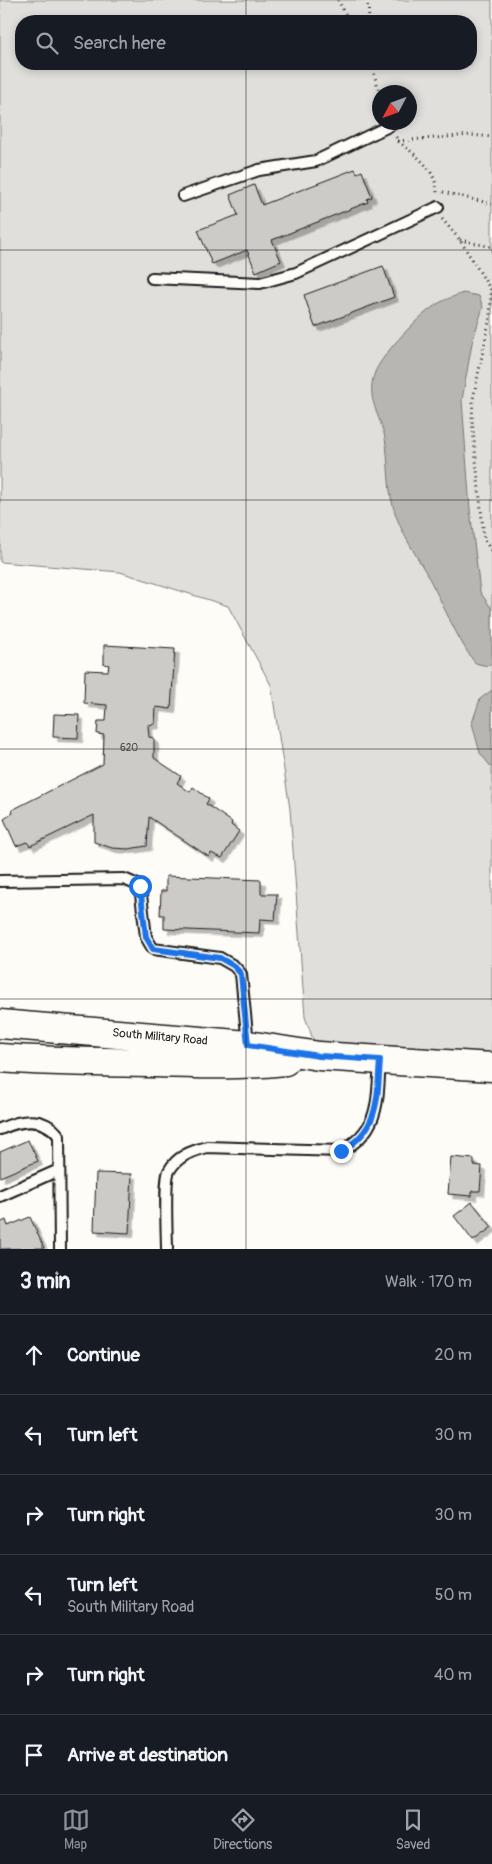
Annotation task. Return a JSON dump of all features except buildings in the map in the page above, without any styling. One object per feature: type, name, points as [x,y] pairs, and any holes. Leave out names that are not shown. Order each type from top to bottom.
[{"type":"main road","name":"South Military Road","points":[[0,1024],[248,1045],[319,1056],[492,1067]]},
{"type":"main road","name":"South Military Road","points":[[0,1058],[50,1062],[254,1064],[319,1056]]},
{"type":"lane","points":[[184,196],[259,170],[316,161],[381,130]]},
{"type":"lane","points":[[152,278],[260,283],[296,273],[438,207]]},
{"type":"lane","points":[[0,881],[124,879],[140,886],[146,937],[153,949],[220,958],[234,966],[241,974],[248,1045]]},
{"type":"lane","points":[[167,1249],[166,1198],[168,1172],[178,1161],[190,1151],[207,1147],[341,1151],[354,1144],[365,1133],[376,1112],[380,1060]]},
{"type":"lane","points":[[0,1129],[16,1122],[37,1122],[52,1127],[59,1136],[60,1249]]},
{"type":"lane","points":[[0,1196],[59,1170]]},
{"type":"path","points":[[338,0],[346,15]]},
{"type":"path","points":[[368,0],[369,15]]},
{"type":"path","points":[[374,70],[378,85]]},
{"type":"path","points":[[393,130],[398,141],[422,160],[437,182],[438,215],[460,240],[491,290],[490,317],[473,399],[472,420],[484,538],[492,552]]},
{"type":"path","points":[[398,141],[471,134],[492,137]]},
{"type":"path","points":[[437,191],[492,204]]},
{"type":"path","points":[[460,240],[492,247]]},
{"type":"shaded area","points":[[0,0],[492,0],[492,1067],[319,1056],[305,1017],[290,809],[271,685],[228,606],[120,572],[0,562]]},
{"type":"shaded area","points":[[463,293],[479,296],[483,307],[472,343],[462,400],[470,509],[480,592],[492,609],[492,663],[487,666],[475,663],[468,653],[409,544],[396,516],[391,498],[385,438],[372,398],[372,381],[375,372],[379,364],[403,334],[431,308]]},
{"type":"shaded area","points":[[492,690],[492,768],[480,753],[472,723],[480,699]]},
{"type":"route","points":[[140,886],[146,937],[153,949],[220,958],[234,966],[241,974],[248,1045],[319,1056],[380,1060],[376,1112],[365,1133],[354,1144],[341,1151]]}]
